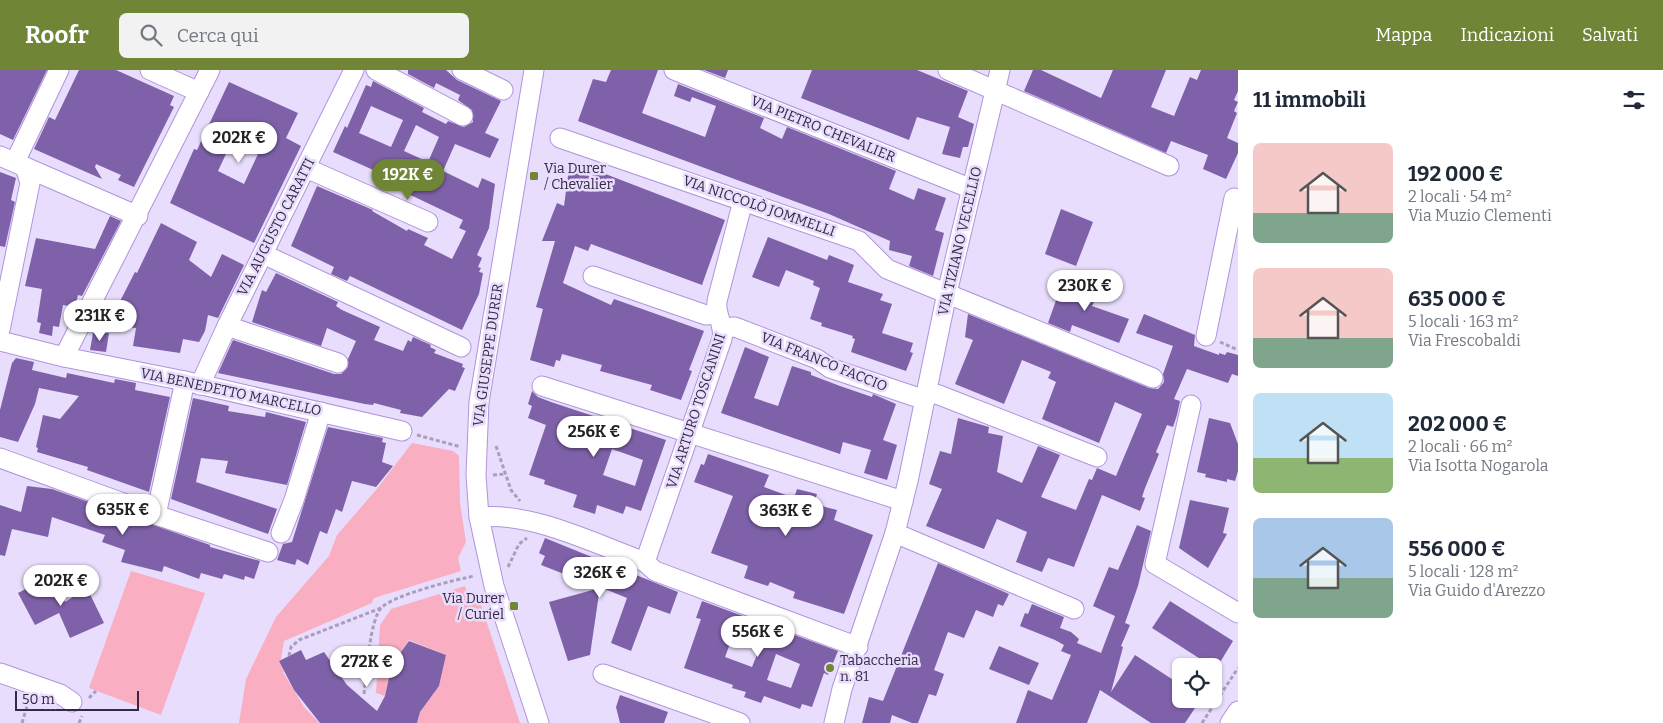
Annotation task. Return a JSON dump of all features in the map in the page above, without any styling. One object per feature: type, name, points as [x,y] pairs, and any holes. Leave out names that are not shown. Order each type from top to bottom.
[{"type":"street","points":[[13,162],[59,70]]},
{"type":"street","points":[[150,70],[199,92]]},
{"type":"street","points":[[64,358],[138,216],[210,70]]},
{"type":"street","name":"VIA AUGUSTO CARATTI","points":[[156,515],[192,383],[227,326],[354,70]]},
{"type":"street","points":[[376,70],[462,116]]},
{"type":"street","points":[[462,70],[503,90]]},
{"type":"street","name":"VIA GIUSEPPE DURER","points":[[534,70],[479,402],[476,475],[479,517],[494,586],[539,723]]},
{"type":"street","name":"VIA PIETRO CHEVALIER","points":[[674,70],[972,189]]},
{"type":"street","points":[[948,70],[1169,166]]},
{"type":"street","name":"VIA TIZIANO VECELLIO","points":[[834,723],[842,689],[858,647],[895,533],[947,293],[1000,70]]},
{"type":"street","name":"VIA NICCOLÒ JOMMELLI","points":[[560,138],[859,241],[888,268],[1153,378]]},
{"type":"street","points":[[13,162],[138,216]]},
{"type":"street","points":[[0,330],[30,183],[13,162]]},
{"type":"street","points":[[306,168],[428,222]]},
{"type":"street","points":[[1206,336],[1234,198],[1238,199]]},
{"type":"street","name":"VIA ARTURO TOSCANINI","points":[[645,562],[722,339],[716,301],[743,201]]},
{"type":"street","points":[[263,254],[461,347]]},
{"type":"street","name":"VIA FRANCO FACCIO","points":[[593,276],[706,315],[817,359],[830,368],[926,396]]},
{"type":"street","points":[[227,326],[338,363]]},
{"type":"street","name":"VIA BENEDETTO MARCELLO","points":[[0,341],[64,358],[192,383],[402,431]]},
{"type":"street","points":[[542,386],[903,501]]},
{"type":"street","points":[[926,396],[1097,457]]},
{"type":"street","points":[[1191,405],[1155,564],[1238,613]]},
{"type":"street","points":[[281,533],[294,500],[321,412]]},
{"type":"street","points":[[0,458],[156,515],[268,552]]},
{"type":"street","points":[[479,517],[494,515],[530,521],[645,562],[655,571],[858,647]]},
{"type":"street","points":[[895,533],[1074,609]]},
{"type":"street","points":[[0,673],[60,694],[72,702]]},
{"type":"street","points":[[603,674],[740,723]]},
{"type":"street","points":[[1230,723],[1238,710]]},
{"type":"path","points":[[402,431],[462,447]]},
{"type":"path","points":[[495,442],[511,490],[524,505]]},
{"type":"path","points":[[502,569],[509,566],[519,544],[530,536]]},
{"type":"path","points":[[289,656],[291,647],[299,640],[381,608],[393,599],[479,576]]},
{"type":"path","points":[[364,694],[375,621],[381,608]]},
{"type":"path","points":[[1202,723],[1238,668]]},
{"type":"path","points":[[22,723],[34,685]]},
{"type":"shaded area","points":[[412,443],[453,451],[459,456],[460,503],[466,542],[458,558],[461,571],[374,598],[372,603],[284,641],[279,661],[283,672],[304,707],[319,723],[239,723],[246,679],[276,617],[329,556],[337,535],[376,490]]},
{"type":"shaded area","points":[[131,571],[205,593],[161,715],[89,688]]},
{"type":"shaded area","points":[[465,586],[469,598],[481,605],[520,723],[417,723],[420,712],[439,686],[446,655],[409,640],[392,664],[385,696],[376,693],[380,625],[391,609]]},
{"type":"building","points":[[0,70],[47,70],[13,140],[0,134]]},
{"type":"building","points":[[79,70],[116,70],[174,96],[170,105],[174,107],[134,187],[118,180],[121,175],[96,164],[95,167],[102,179],[34,149],[49,117],[55,120]]},
{"type":"building","points":[[408,70],[446,70],[457,80],[501,101],[485,133],[499,139],[490,158],[455,144],[443,171],[478,188],[482,178],[495,184],[489,228],[477,255],[482,258],[478,267],[481,268],[479,272],[483,273],[479,294],[462,330],[350,276],[347,281],[331,274],[334,267],[291,246],[317,186],[373,210],[407,231],[408,229],[428,238],[424,245],[452,259],[466,231],[459,228],[463,220],[377,179],[380,173],[333,152],[345,126],[347,128],[366,85],[371,87],[373,81],[424,108],[422,112],[446,124],[448,121],[464,127],[473,122],[472,110],[458,100],[460,95],[436,83],[434,88],[408,74]],"holes":[[[371,106],[403,120],[391,147],[359,133]],[[416,125],[439,137],[428,162],[404,151]]]},
{"type":"building","points":[[611,70],[658,70],[642,113],[705,137],[716,106],[692,97],[690,102],[674,96],[678,84],[764,118],[760,128],[782,139],[787,127],[896,171],[889,189],[914,200],[918,188],[946,198],[935,230],[944,233],[933,276],[909,266],[912,256],[889,250],[890,241],[829,214],[578,121],[593,79],[606,82]]},
{"type":"building","points":[[704,70],[728,70],[725,78]]},
{"type":"building","points":[[812,70],[917,70],[968,91],[958,117],[974,124],[968,147],[963,147],[960,158],[942,154],[950,127],[917,117],[909,140],[801,98]]},
{"type":"building","points":[[1033,70],[1041,70],[1101,98],[1113,70],[1166,70],[1151,107],[1174,116],[1190,77],[1197,80],[1201,70],[1238,70],[1238,91],[1234,100],[1238,102],[1234,111],[1237,113],[1227,138],[1238,143],[1238,153],[1226,179],[1203,169],[1208,155],[1171,141],[1166,153],[1024,91]]},
{"type":"building","points":[[229,82],[298,113],[286,138],[301,146],[254,243],[170,203],[194,149],[197,150]],"holes":[[[232,141],[258,154],[244,184],[218,171]]]},
{"type":"building","points":[[569,168],[592,177],[595,170],[725,220],[702,285],[591,244],[588,251],[575,246],[563,283],[611,305],[614,299],[704,331],[689,370],[692,371],[681,400],[650,390],[652,385],[600,371],[602,365],[562,354],[560,361],[556,360],[554,367],[530,360],[543,309],[536,307],[555,241],[542,241],[557,203],[564,206]]},
{"type":"building","points":[[0,172],[16,178],[11,200],[15,202],[5,247],[0,246]]},
{"type":"building","points":[[1061,209],[1093,222],[1076,266],[1045,254]]},
{"type":"building","points":[[110,216],[121,221],[82,296],[78,295],[75,307],[63,305],[59,327],[53,326],[52,336],[39,333],[41,323],[37,322],[42,289],[25,286],[36,238],[95,249]]},
{"type":"building","points":[[161,223],[197,242],[189,260],[211,277],[222,254],[244,265],[218,318],[208,315],[205,331],[199,342],[183,339],[180,353],[133,346],[136,328],[111,325],[114,309],[116,309],[135,272],[137,273]]},
{"type":"building","points":[[768,237],[827,260],[829,255],[854,265],[848,282],[883,294],[880,300],[892,304],[882,333],[913,343],[910,352],[913,353],[906,371],[851,352],[855,339],[852,338],[853,336],[821,326],[822,323],[810,319],[820,288],[813,285],[814,281],[786,270],[779,287],[752,277]]},
{"type":"building","points":[[276,273],[338,302],[336,306],[342,310],[380,327],[374,340],[403,351],[408,340],[411,342],[413,337],[431,345],[430,347],[436,350],[434,353],[463,364],[462,367],[465,368],[455,391],[449,389],[422,417],[400,413],[401,410],[374,403],[373,405],[365,404],[218,373],[233,340],[334,374],[341,374],[348,367],[348,359],[356,341],[327,328],[321,346],[252,322],[262,290],[266,292]]},
{"type":"building","points":[[1065,275],[1100,290],[1092,306],[1129,319],[1119,343],[1072,325],[1070,332],[1048,323]]},
{"type":"building","points":[[968,314],[1149,388],[1158,389],[1164,382],[1163,374],[1173,346],[1136,333],[1144,314],[1195,335],[1194,346],[1219,355],[1219,353],[1225,355],[1227,352],[1238,355],[1238,376],[1232,374],[1228,383],[1187,369],[1174,399],[1180,401],[1177,415],[1173,427],[1167,425],[1156,452],[1159,454],[1142,497],[1145,498],[1140,511],[1102,495],[1074,567],[1048,558],[1042,572],[1016,562],[1027,532],[997,519],[984,549],[926,526],[942,489],[929,484],[940,451],[951,454],[958,418],[989,427],[988,433],[1003,436],[997,472],[1022,483],[1038,446],[1060,455],[1041,497],[1076,510],[1089,479],[1092,480],[1097,468],[1116,476],[1142,414],[1115,402],[1099,443],[1042,419],[1056,382],[1048,378],[1051,372],[1022,360],[1004,404],[955,384],[973,340],[965,337]]},
{"type":"building","points":[[93,333],[109,333],[106,352],[90,350]]},
{"type":"building","points":[[745,347],[769,357],[754,398],[778,406],[792,366],[811,372],[811,375],[840,386],[872,397],[873,394],[896,404],[883,440],[897,445],[887,480],[864,473],[871,450],[843,442],[840,454],[721,413]]},
{"type":"building","points":[[16,358],[34,362],[32,370],[66,378],[67,373],[114,383],[115,379],[136,383],[135,390],[170,397],[149,492],[87,470],[88,467],[37,452],[38,448],[36,447],[43,415],[60,419],[79,396],[39,388],[35,404],[18,442],[0,437],[0,410],[12,363]]},
{"type":"building","points":[[532,391],[538,397],[551,402],[666,440],[641,511],[626,506],[623,514],[597,505],[595,514],[573,507],[577,495],[544,484],[545,480],[529,475],[546,425],[528,418],[532,406],[528,404]],"holes":[[[612,449],[643,460],[635,486],[603,475]]]},
{"type":"building","points":[[193,398],[229,406],[228,411],[265,417],[266,412],[306,422],[287,485],[225,473],[228,461],[201,458],[196,482],[277,509],[268,534],[171,499]]},
{"type":"building","points":[[1209,418],[1230,423],[1238,444],[1238,471],[1235,481],[1227,479],[1227,482],[1205,477],[1206,474],[1197,472]]},
{"type":"building","points":[[328,427],[383,438],[382,442],[386,443],[382,462],[393,466],[376,487],[352,481],[342,512],[336,509],[327,534],[320,531],[308,565],[297,559],[295,565],[277,560],[283,544],[292,542]]},
{"type":"building","points":[[708,454],[769,475],[764,487],[794,498],[797,489],[817,494],[814,504],[837,510],[834,520],[873,535],[844,614],[793,598],[795,592],[770,582],[768,586],[744,578],[748,566],[711,553],[733,496],[694,482],[701,464],[704,465]]},
{"type":"building","points":[[27,486],[52,489],[210,545],[210,547],[260,561],[254,579],[245,576],[244,580],[224,574],[222,579],[201,573],[199,579],[164,566],[162,572],[121,562],[125,550],[102,542],[105,535],[52,517],[48,537],[12,529],[5,556],[0,555],[0,505],[21,512]]},
{"type":"building","points":[[1190,500],[1229,508],[1223,533],[1227,534],[1208,568],[1179,548]]},
{"type":"building","points":[[1137,525],[1151,531],[1138,586],[1125,623],[1130,625],[1121,646],[1123,647],[1111,692],[1135,655],[1172,679],[1172,708],[1195,708],[1185,723],[1151,723],[1100,690],[1087,723],[1016,723],[1028,690],[1052,700],[1071,655],[1061,651],[1064,645],[1020,626],[1025,613],[1028,614],[1032,604],[1064,617],[1060,628],[1071,632],[1079,639],[1077,643],[1101,653],[1115,616],[1093,606],[1109,567],[1118,570]]},
{"type":"building","points":[[545,538],[678,592],[670,614],[648,606],[631,651],[611,643],[627,598],[541,565],[545,556],[539,553]]},
{"type":"building","points":[[938,563],[1009,594],[1003,606],[998,604],[993,617],[976,610],[964,638],[948,632],[934,670],[944,674],[936,696],[929,694],[918,723],[912,723],[892,715],[890,723],[862,723],[869,697],[883,701]]},
{"type":"building","points":[[52,575],[65,602],[87,588],[104,623],[70,638],[59,613],[35,625],[18,593]]},
{"type":"building","points":[[600,588],[590,655],[568,661],[549,602]]},
{"type":"building","points":[[702,601],[838,651],[828,675],[824,673],[812,707],[802,704],[800,709],[764,696],[761,703],[744,697],[746,692],[732,688],[733,685],[684,668],[701,619],[696,618]],"holes":[[[734,633],[762,642],[752,667],[725,657]],[[776,654],[800,664],[791,688],[767,680]]]},
{"type":"building","points":[[1170,601],[1233,641],[1222,659],[1199,658],[1152,628]]},
{"type":"building","points":[[409,641],[446,655],[439,686],[420,712],[417,723],[320,723],[294,690],[279,661],[301,650],[306,660],[324,652],[347,685],[377,711],[385,696],[392,664]]},
{"type":"building","points":[[999,646],[1039,663],[1029,685],[989,669]]},
{"type":"building","points":[[620,695],[668,712],[664,723],[620,723],[616,707]]},
{"type":"place","name":"Via Durer / Chevalier","points":[[534,176]]},
{"type":"place","name":"Via Durer / Curiel","points":[[514,606]]},
{"type":"place","name":"Tabaccheria n. 81","points":[[830,668]]}]
